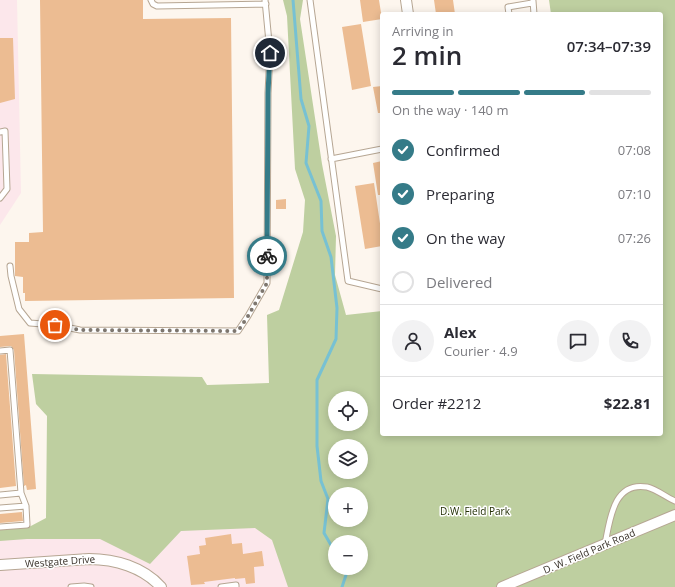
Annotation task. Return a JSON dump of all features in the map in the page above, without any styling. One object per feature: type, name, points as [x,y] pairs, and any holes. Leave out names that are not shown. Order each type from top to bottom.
[{"type":"street","points":[[406,0],[408,12]]},
{"type":"street","name":"D. W. Field Park Road","points":[[502,587],[675,515]]},
{"type":"street","name":"Westgate Drive","points":[[0,566],[103,559],[120,562],[135,569],[147,575],[161,587]]},
{"type":"lane","points":[[10,266],[19,309],[30,323],[55,325],[80,330],[238,331],[267,283],[268,93],[270,53],[266,2],[157,6],[153,4],[151,0]]},
{"type":"lane","points":[[310,0],[348,281],[380,289]]},
{"type":"lane","points":[[509,12],[508,7],[533,1],[534,12]]},
{"type":"lane","points":[[0,132],[5,131],[7,189],[0,198]]},
{"type":"lane","points":[[331,159],[380,149]]},
{"type":"lane","points":[[0,351],[10,350],[21,493],[26,506],[27,525],[0,527]]},
{"type":"lane","points":[[604,545],[614,503],[624,491],[637,486],[649,488],[675,501]]},
{"type":"lane","points":[[0,495],[21,493]]},
{"type":"lane","points":[[0,508],[26,506]]},
{"type":"lane","points":[[221,587],[236,585],[236,587]]},
{"type":"lane","points":[[72,587],[91,587]]},
{"type":"shaded area","points":[[0,0],[17,0],[21,193],[0,225]]},
{"type":"shaded area","points":[[297,522],[302,587],[0,587],[0,535]]},
{"type":"green space","name":"D.W. Field Park","points":[[283,0],[303,0],[300,19],[322,164],[336,236],[335,275],[346,315],[380,311],[380,436],[663,436],[663,12],[551,12],[549,0],[675,0],[675,587],[288,587],[272,540],[255,528],[181,531],[150,564],[100,539],[27,539],[0,541],[0,529],[29,527],[46,518],[47,416],[36,404],[32,374],[202,377],[207,385],[269,383],[267,315],[279,310],[303,232],[305,200],[295,169],[287,16]]},
{"type":"building","points":[[40,0],[143,0],[143,19],[231,18],[234,298],[25,301],[25,293],[23,293],[23,277],[15,276],[15,242],[29,242],[29,233],[43,232]]},
{"type":"building","points":[[360,0],[379,0],[381,12],[380,19],[363,22]]},
{"type":"building","points":[[434,0],[453,0],[455,12],[436,12]]},
{"type":"building","points":[[361,24],[371,86],[352,90],[342,27]]},
{"type":"building","points":[[0,38],[13,38],[15,99],[0,103]]},
{"type":"building","points":[[380,86],[380,113],[378,113],[373,87]]},
{"type":"building","points":[[380,161],[380,195],[378,195],[373,163]]},
{"type":"building","points":[[374,183],[380,224],[380,246],[365,249],[355,186]]},
{"type":"building","points":[[286,199],[286,209],[276,209],[276,200]]},
{"type":"building","points":[[24,334],[36,489],[27,490],[26,485],[24,486],[14,350],[11,346],[0,347],[0,336]]},
{"type":"building","points":[[6,354],[16,486],[0,488],[0,355]]},
{"type":"building","points":[[22,512],[23,521],[0,523],[0,514]]},
{"type":"building","points":[[231,534],[232,544],[242,543],[243,554],[262,551],[264,566],[254,567],[255,583],[246,584],[245,578],[235,578],[204,582],[205,584],[191,585],[187,556],[200,554],[199,546],[206,545],[205,538]]},
{"type":"waterway","points":[[293,0],[301,99],[309,126],[306,163],[321,201],[322,231],[331,257],[337,308],[336,339],[317,380],[317,446],[321,481],[328,499],[324,533],[328,540]]},
{"type":"waterway","points":[[342,587],[346,575]]},
{"type":"way so far","points":[[55,325],[80,330],[238,331],[267,283],[267,256]]},
{"type":"route","points":[[267,256],[268,93],[270,53]]}]
